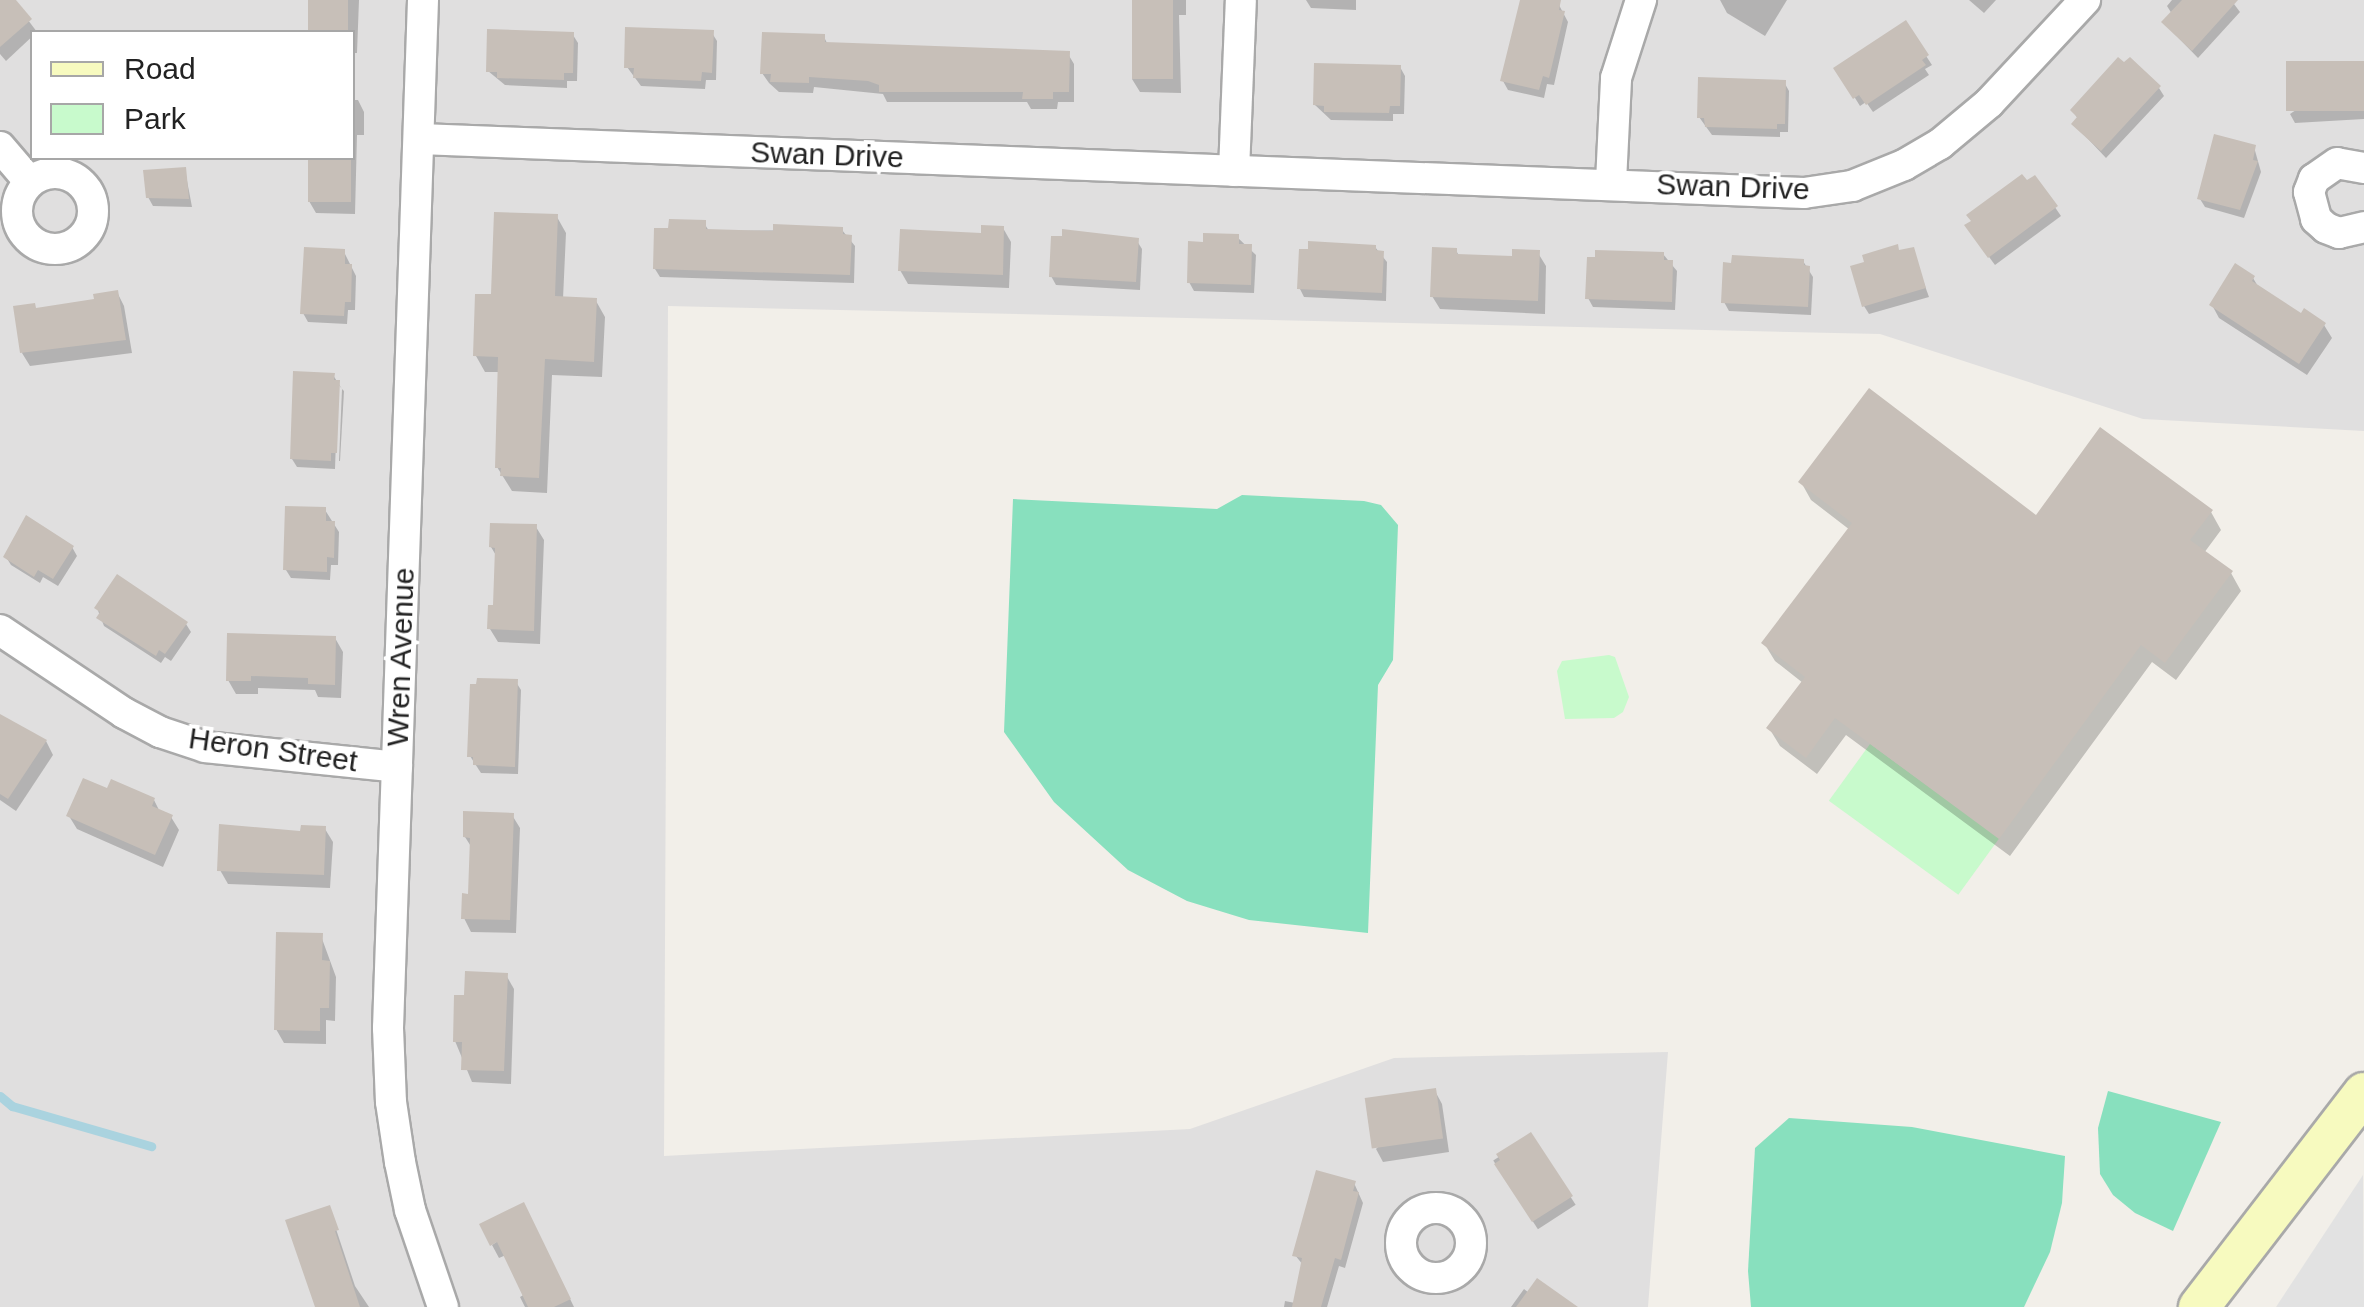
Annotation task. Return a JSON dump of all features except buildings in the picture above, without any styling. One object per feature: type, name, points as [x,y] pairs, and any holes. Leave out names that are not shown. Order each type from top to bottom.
[{"type":"street","name":"Wren Avenue","points":[[423,0],[388,1028],[391,1102],[410,1210],[443,1307]]},
{"type":"street","points":[[1234,170],[1241,0]]},
{"type":"street","name":"Swan Drive","points":[[1611,182],[1616,78],[1640,0]]},
{"type":"street","name":"Swan Drive","points":[[420,139],[1804,192],[1852,186],[1904,166],[1966,124],[2085,0]]},
{"type":"street","points":[[0,147],[30,182]]},
{"type":"street","points":[[2364,168],[2337,163],[2324,169],[2310,192],[2316,218],[2326,228],[2339,233],[2364,227]]},
{"type":"street","name":"Heron Street","points":[[0,630],[160,732],[205,747],[397,767]]},
{"type":"street","points":[[2199,1307],[2364,1093]]},
{"type":"shaded area","points":[[0,0],[2364,0],[2364,431],[2143,419],[1880,334],[668,306],[664,1156],[1190,1129],[1394,1058],[1668,1052],[1648,1307],[0,1307]]},
{"type":"shaded area","points":[[2363,1175],[2364,1307],[2276,1307]]},
{"type":"green space","points":[[1242,495],[1364,501],[1381,505],[1398,525],[1393,660],[1378,685],[1368,933],[1249,920],[1187,901],[1128,870],[1054,802],[1004,732],[1013,499],[1217,509]]},
{"type":"green space","points":[[1615,657],[1629,697],[1623,712],[1614,718],[1565,719],[1557,671],[1562,661]]},
{"type":"green space","points":[[1870,744],[1999,838],[1958,895],[1829,801]]},
{"type":"green space","points":[[2108,1091],[2221,1122],[2173,1231],[2135,1213],[2113,1195],[2100,1174],[2098,1128]]},
{"type":"green space","points":[[1789,1118],[1912,1127],[2065,1156],[2062,1203],[2050,1252],[2024,1307],[1751,1307],[1748,1271],[1755,1148]]},
{"type":"waterway","points":[[0,1096],[12,1106],[151,1146]]}]
